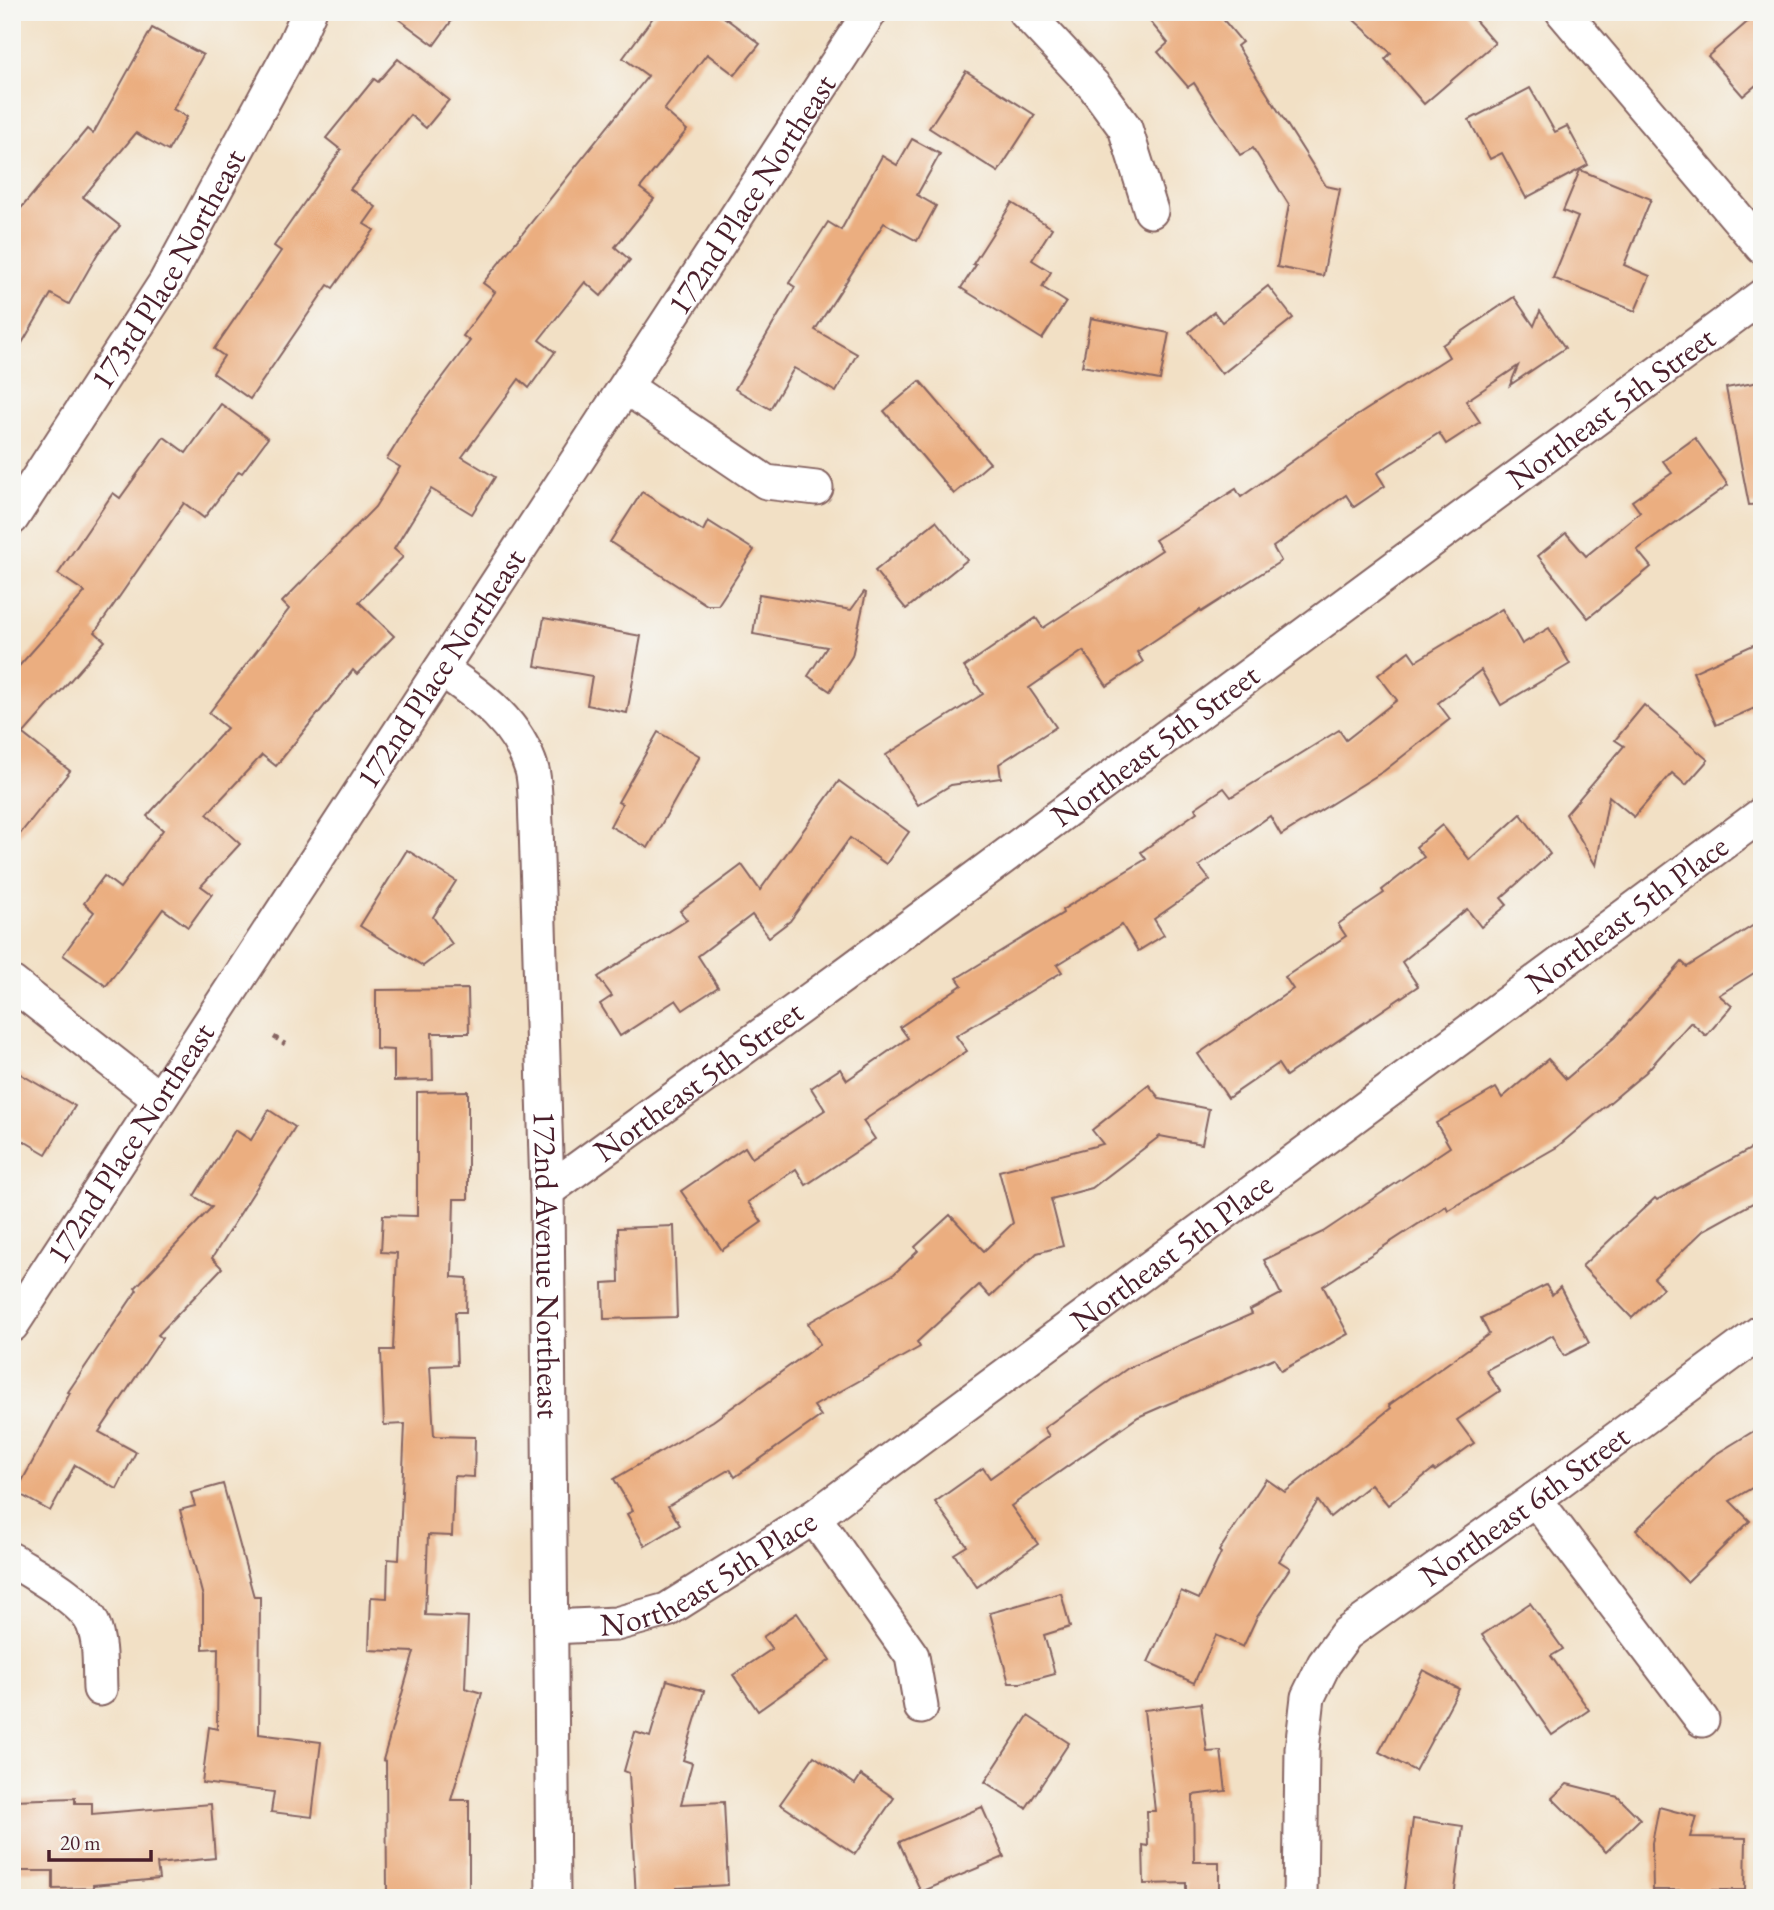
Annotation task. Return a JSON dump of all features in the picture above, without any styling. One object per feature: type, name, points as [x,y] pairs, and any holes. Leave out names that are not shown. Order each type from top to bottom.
[{"type":"street","name":"173rd Place Northeast","points":[[12,518],[165,283],[295,43],[309,12]]},
{"type":"street","name":"172nd Place Northeast","points":[[12,1325],[870,12]]},
{"type":"street","points":[[1025,12],[1096,87],[1125,128],[1151,211]]},
{"type":"street","points":[[1563,12],[1762,247]]},
{"type":"street","name":"Northeast 5th Street","points":[[547,1191],[863,962],[1762,296]]},
{"type":"street","points":[[627,387],[766,482],[816,488]]},
{"type":"street","name":"172nd Avenue Northeast","points":[[441,669],[487,701],[516,734],[532,771],[547,1191],[553,1898]]},
{"type":"street","name":"Northeast 5th Place","points":[[551,1627],[616,1624],[667,1610],[814,1517],[1762,814]]},
{"type":"street","points":[[12,983],[158,1098]]},
{"type":"street","name":"Northeast 6th Street","points":[[1300,1898],[1302,1749],[1308,1697],[1324,1664],[1346,1634],[1535,1499],[1762,1331]]},
{"type":"street","points":[[1535,1499],[1702,1720]]},
{"type":"street","points":[[814,1517],[912,1656],[921,1707]]},
{"type":"street","points":[[12,1560],[76,1603],[92,1621],[98,1643],[100,1689]]},
{"type":"path","points":[[274,1037],[285,1044]]},
{"type":"building","points":[[389,12],[458,12],[434,45]]},
{"type":"building","points":[[657,12],[717,12],[760,44],[735,75],[707,54],[664,110],[687,130],[640,188],[654,199],[615,247],[630,260],[601,296],[585,282],[539,340],[555,352],[529,388],[519,379],[462,457],[495,477],[472,514],[431,489],[394,549],[403,557],[359,602],[394,636],[357,674],[353,670],[276,766],[262,755],[207,814],[240,844],[201,886],[212,894],[188,927],[163,909],[106,986],[63,955],[94,912],[84,903],[104,876],[120,888],[163,830],[147,816],[227,728],[209,713],[289,609],[282,602],[375,507],[400,467],[387,459],[413,417],[470,341],[463,336],[495,292],[483,283],[648,76],[623,58]]},
{"type":"building","points":[[1142,12],[1217,12],[1242,42],[1237,46],[1326,186],[1340,189],[1323,276],[1277,267],[1289,205],[1253,148],[1240,155],[1194,83],[1188,87],[1158,52],[1168,43]]},
{"type":"building","points":[[1345,12],[1468,12],[1495,43],[1424,104],[1385,59],[1391,53]]},
{"type":"building","points":[[1762,12],[1762,80],[1743,96],[1708,56]]},
{"type":"building","points":[[152,28],[203,55],[173,109],[187,117],[168,151],[136,133],[83,197],[120,226],[98,253],[69,304],[51,294],[12,360],[12,219],[87,129],[93,134]]},
{"type":"building","points":[[398,59],[449,100],[426,128],[410,115],[350,189],[376,207],[364,224],[374,230],[333,288],[328,285],[250,399],[213,373],[224,356],[214,349],[281,251],[274,246],[341,150],[326,138],[374,79],[378,82]]},
{"type":"building","points":[[966,71],[1035,115],[998,172],[929,128]]},
{"type":"building","points":[[1530,88],[1555,132],[1567,126],[1588,165],[1526,198],[1502,153],[1490,159],[1469,120]]},
{"type":"building","points":[[912,139],[940,154],[917,195],[936,206],[917,241],[884,223],[815,330],[857,354],[836,392],[794,368],[770,409],[735,389],[795,287],[789,283],[828,222],[841,230],[882,156],[897,165]]},
{"type":"building","points":[[1580,170],[1651,199],[1624,265],[1650,276],[1635,311],[1553,278],[1578,217],[1563,211]]},
{"type":"building","points":[[1012,203],[1052,228],[1032,260],[1051,272],[1042,287],[1066,302],[1042,339],[961,288]]},
{"type":"building","points":[[1268,286],[1293,318],[1222,374],[1189,332],[1214,312],[1222,322]]},
{"type":"building","points":[[1514,297],[1534,326],[1540,311],[1565,348],[1510,385],[1518,366],[1466,401],[1480,422],[1446,444],[1439,433],[1377,473],[1385,486],[1354,507],[1346,495],[1273,547],[1281,561],[1137,652],[1143,662],[1107,686],[1083,651],[1029,688],[1056,727],[999,764],[1001,778],[951,785],[918,805],[886,755],[983,694],[964,667],[1036,618],[1043,628],[1162,550],[1155,540],[1236,489],[1241,497],[1355,417],[1449,357],[1442,345]]},
{"type":"building","points":[[1091,318],[1169,333],[1160,380],[1082,366]]},
{"type":"building","points":[[920,381],[990,463],[954,494],[884,411]]},
{"type":"building","points":[[1759,382],[1762,396],[1762,504],[1749,505],[1726,388]]},
{"type":"building","points":[[221,404],[268,438],[204,518],[184,503],[95,632],[105,641],[23,734],[70,771],[12,844],[12,674],[85,592],[58,574],[113,493],[120,498],[164,437],[186,453]]},
{"type":"building","points":[[1695,438],[1728,485],[1637,550],[1651,567],[1588,618],[1538,556],[1566,533],[1586,556],[1640,512],[1632,501],[1672,473],[1663,461]]},
{"type":"building","points":[[642,492],[703,531],[708,521],[754,550],[718,605],[707,605],[610,542]]},
{"type":"building","points":[[936,521],[967,560],[906,609],[875,571]]},
{"type":"building","points":[[864,592],[866,593],[852,656],[830,691],[808,676],[827,647],[753,634],[759,594],[851,610]]},
{"type":"building","points":[[1502,609],[1522,644],[1549,628],[1570,664],[1501,705],[1481,670],[1438,703],[1450,719],[1384,771],[1281,835],[1270,816],[1199,866],[1210,880],[1154,919],[1164,935],[1138,951],[1122,925],[1057,965],[1062,972],[956,1036],[967,1051],[863,1121],[875,1139],[806,1185],[796,1169],[748,1202],[762,1222],[722,1250],[681,1191],[745,1147],[752,1158],[825,1110],[811,1088],[840,1069],[847,1080],[908,1038],[900,1027],[962,985],[957,978],[1146,859],[1141,852],[1197,812],[1195,808],[1224,788],[1231,797],[1339,730],[1346,740],[1397,700],[1378,675],[1409,651],[1416,661]]},
{"type":"building","points":[[544,618],[641,636],[627,713],[587,705],[592,676],[535,666]]},
{"type":"building","points":[[1762,641],[1762,705],[1716,725],[1693,672]]},
{"type":"building","points":[[1644,705],[1708,760],[1686,785],[1672,773],[1634,817],[1609,796],[1596,866],[1566,814],[1624,746],[1615,740]]},
{"type":"building","points":[[658,732],[700,756],[648,848],[610,826],[622,804],[618,802]]},
{"type":"building","points":[[839,781],[909,832],[886,864],[850,838],[790,921],[769,937],[752,915],[698,956],[718,987],[683,1010],[676,1000],[620,1036],[600,1004],[612,996],[598,977],[687,920],[680,911],[742,865],[760,890]]},
{"type":"building","points":[[1521,814],[1550,854],[1501,898],[1507,905],[1481,927],[1467,909],[1402,962],[1418,986],[1286,1076],[1278,1064],[1228,1098],[1198,1054],[1293,989],[1285,977],[1346,936],[1338,924],[1384,893],[1382,890],[1424,857],[1416,847],[1442,825],[1470,860]]},
{"type":"building","points":[[407,850],[456,881],[433,917],[452,944],[423,966],[360,926]]},
{"type":"building","points":[[1762,920],[1762,968],[1719,995],[1732,1006],[1706,1036],[1691,1022],[1646,1072],[1557,1147],[1448,1210],[1446,1206],[1323,1286],[1348,1334],[1281,1371],[1274,1358],[1138,1417],[1011,1506],[1038,1544],[977,1587],[954,1554],[967,1546],[935,1502],[983,1468],[990,1478],[1049,1436],[1044,1428],[1128,1368],[1252,1314],[1250,1310],[1281,1294],[1264,1260],[1323,1232],[1450,1147],[1436,1123],[1496,1088],[1502,1098],[1548,1059],[1566,1079],[1615,1037],[1682,962],[1687,967]]},
{"type":"building","points":[[468,989],[469,1033],[432,1033],[433,1080],[394,1081],[394,1050],[376,1049],[376,990]]},
{"type":"building","points":[[12,1069],[75,1106],[46,1154],[12,1134]]},
{"type":"building","points":[[1149,1085],[1160,1099],[1209,1109],[1202,1144],[1160,1136],[1092,1188],[1051,1199],[1063,1246],[1037,1253],[990,1297],[979,1285],[917,1342],[920,1347],[814,1406],[821,1416],[735,1477],[730,1469],[668,1506],[680,1525],[645,1546],[627,1514],[633,1511],[614,1479],[713,1421],[820,1344],[808,1323],[894,1274],[918,1251],[915,1247],[950,1215],[984,1251],[1013,1223],[999,1171],[1103,1144],[1092,1130]]},
{"type":"building","points":[[468,1091],[468,1199],[454,1199],[452,1277],[467,1278],[466,1312],[455,1312],[457,1365],[430,1366],[434,1436],[475,1437],[474,1477],[454,1476],[452,1536],[428,1535],[425,1615],[468,1617],[465,1688],[482,1693],[451,1800],[469,1800],[469,1892],[387,1892],[386,1761],[383,1760],[414,1652],[369,1650],[371,1597],[387,1598],[388,1559],[399,1560],[405,1424],[384,1425],[381,1350],[393,1350],[397,1253],[381,1252],[383,1215],[417,1216],[417,1092]]},
{"type":"building","points":[[269,1110],[295,1127],[212,1258],[222,1268],[158,1335],[162,1338],[99,1432],[136,1452],[117,1489],[75,1465],[50,1511],[16,1492],[70,1393],[68,1392],[137,1290],[135,1288],[212,1207],[194,1196],[235,1130],[251,1140]]},
{"type":"building","points":[[1752,1148],[1762,1165],[1762,1198],[1704,1230],[1654,1278],[1663,1288],[1632,1318],[1582,1266],[1655,1198],[1657,1200]]},
{"type":"building","points":[[674,1226],[677,1317],[604,1319],[603,1283],[619,1282],[618,1228]]},
{"type":"building","points":[[1546,1285],[1552,1295],[1560,1287],[1589,1343],[1564,1356],[1553,1335],[1486,1370],[1500,1391],[1457,1420],[1474,1443],[1435,1471],[1433,1469],[1388,1505],[1371,1484],[1330,1517],[1318,1501],[1279,1561],[1290,1568],[1257,1617],[1243,1647],[1216,1635],[1194,1683],[1148,1662],[1181,1591],[1199,1599],[1221,1553],[1219,1551],[1266,1479],[1285,1492],[1391,1408],[1389,1405],[1489,1334],[1481,1318]]},
{"type":"building","points":[[1762,1426],[1762,1482],[1730,1501],[1750,1521],[1687,1582],[1636,1530],[1713,1456]]},
{"type":"building","points":[[223,1484],[254,1597],[260,1597],[259,1734],[321,1742],[312,1817],[271,1812],[274,1792],[202,1783],[209,1727],[217,1729],[218,1648],[203,1649],[203,1597],[180,1510],[195,1506],[191,1493]]},
{"type":"building","points":[[1061,1593],[1070,1627],[1044,1635],[1055,1674],[1021,1683],[1009,1683],[990,1613]]},
{"type":"building","points":[[1530,1603],[1563,1649],[1551,1656],[1589,1710],[1552,1735],[1482,1635]]},
{"type":"building","points":[[797,1613],[830,1660],[758,1711],[733,1675],[772,1649],[763,1637]]},
{"type":"building","points":[[1423,1670],[1459,1689],[1415,1771],[1379,1752]]},
{"type":"building","points":[[667,1680],[704,1691],[683,1760],[692,1763],[681,1804],[724,1802],[728,1885],[677,1888],[677,1898],[636,1898],[629,1773],[624,1771],[635,1732],[650,1737]]},
{"type":"building","points":[[1201,1703],[1207,1752],[1221,1751],[1226,1791],[1193,1795],[1194,1862],[1219,1862],[1219,1897],[1186,1898],[1186,1883],[1144,1884],[1143,1845],[1148,1846],[1147,1811],[1155,1811],[1144,1710]]},
{"type":"building","points":[[1028,1716],[1069,1743],[1026,1808],[985,1782]]},
{"type":"building","points":[[814,1756],[855,1784],[861,1775],[894,1798],[855,1854],[780,1804]]},
{"type":"building","points":[[1567,1784],[1618,1797],[1640,1819],[1606,1852],[1552,1798]]},
{"type":"building","points":[[75,1798],[75,1803],[92,1803],[92,1814],[211,1804],[215,1858],[157,1864],[159,1879],[93,1885],[93,1888],[53,1889],[53,1871],[12,1871],[12,1800]]},
{"type":"building","points":[[982,1807],[1004,1857],[921,1892],[899,1842]]},
{"type":"building","points":[[1659,1807],[1696,1817],[1690,1837],[1746,1838],[1745,1890],[1653,1890],[1652,1843]]},
{"type":"building","points":[[1413,1819],[1463,1826],[1454,1898],[1403,1898]]}]
